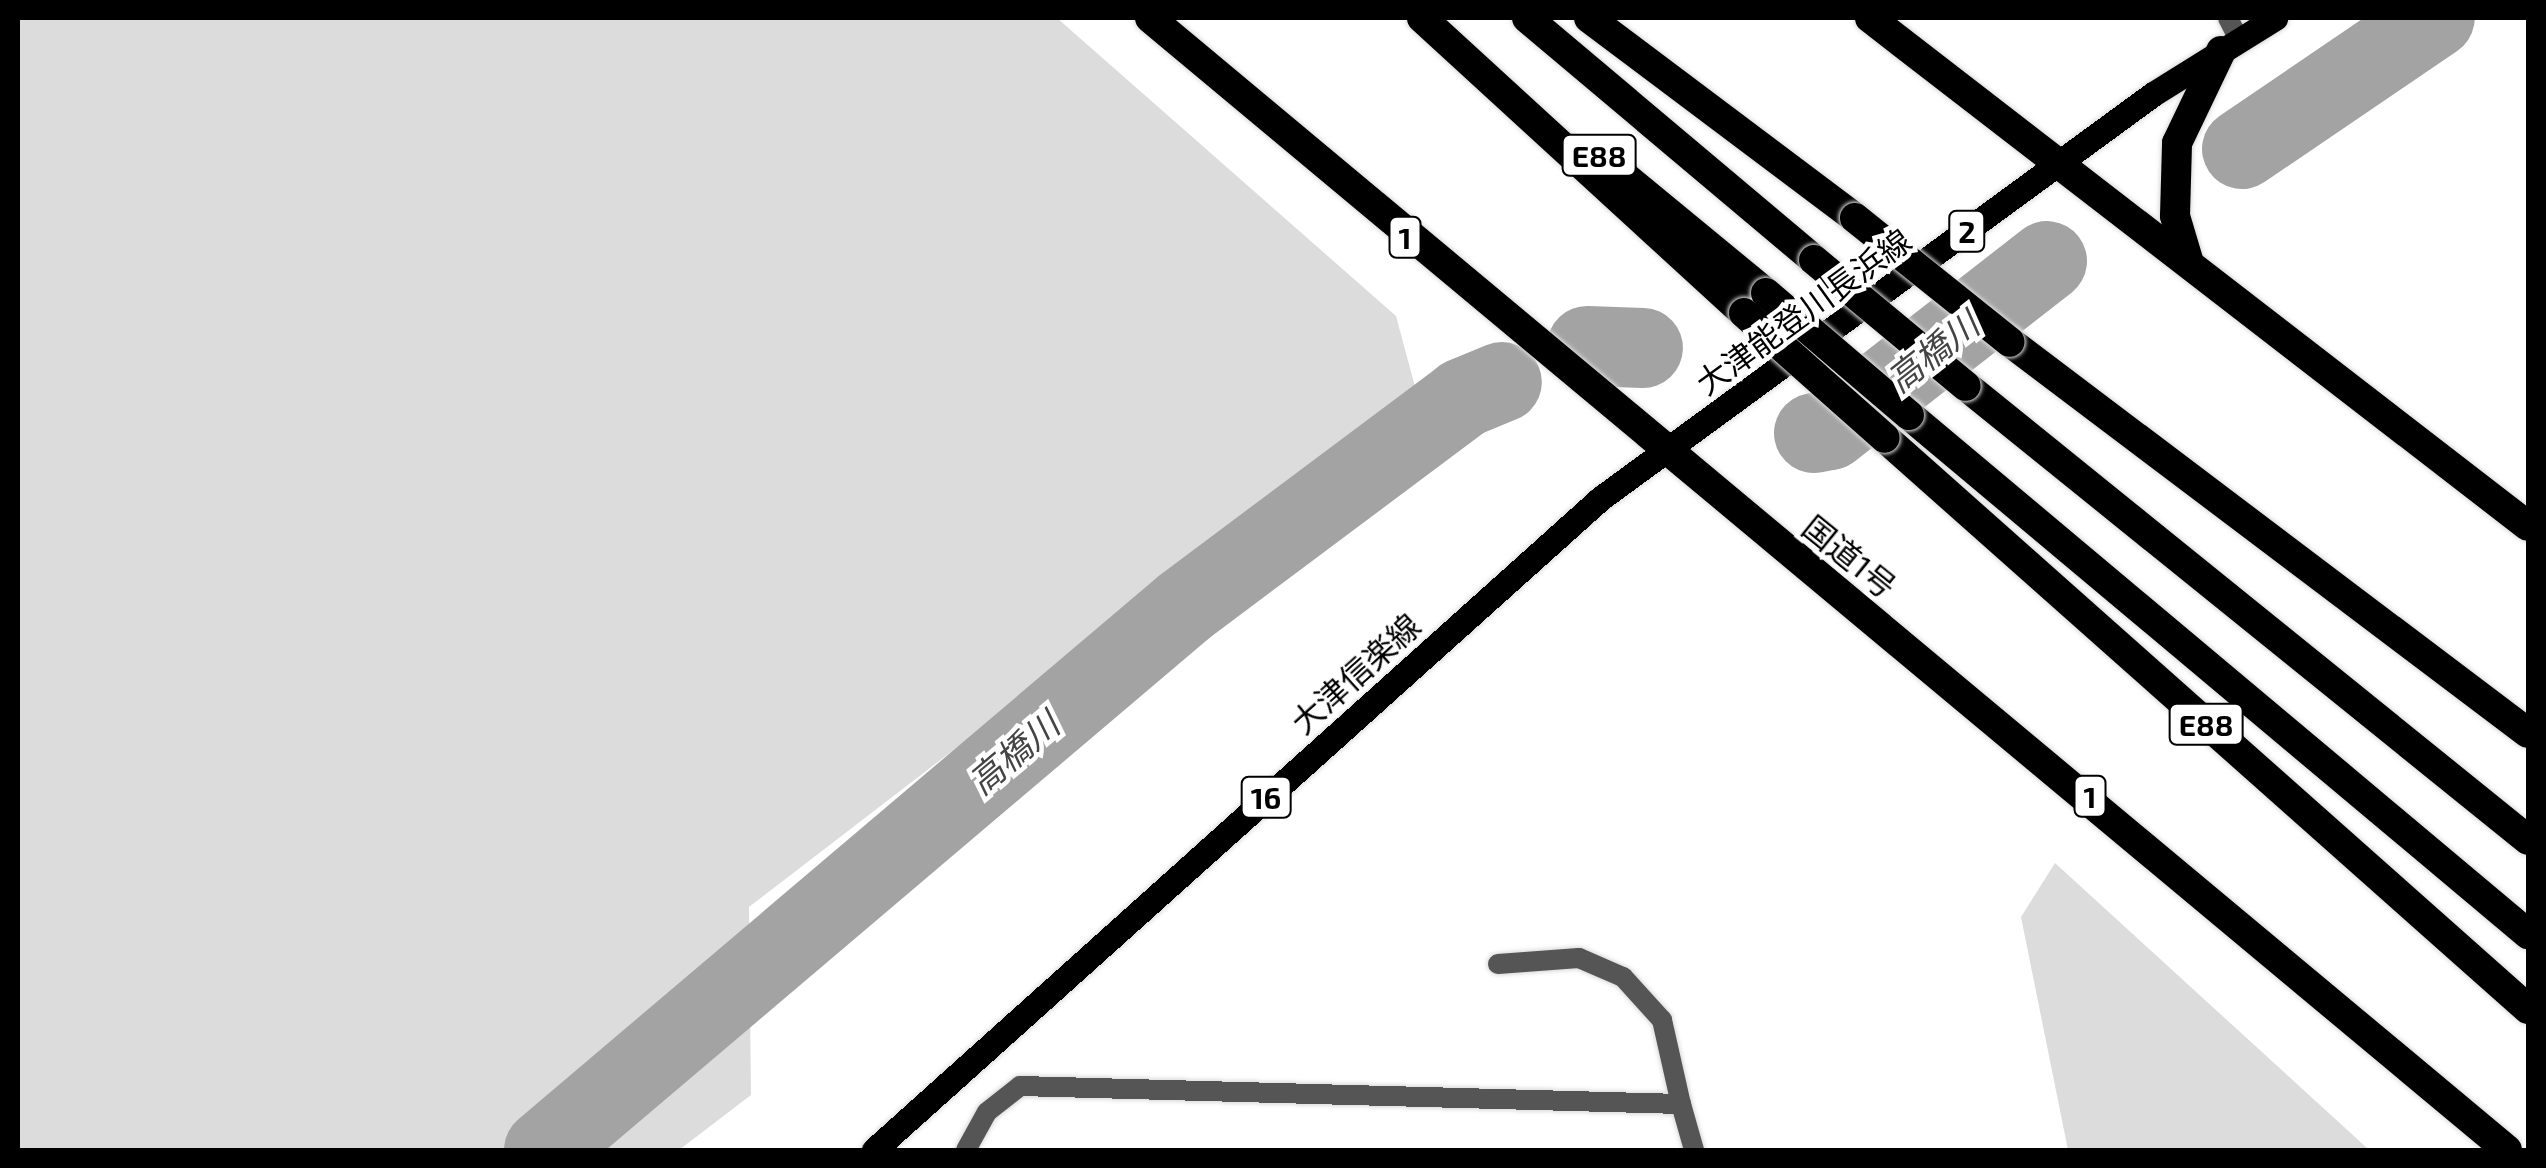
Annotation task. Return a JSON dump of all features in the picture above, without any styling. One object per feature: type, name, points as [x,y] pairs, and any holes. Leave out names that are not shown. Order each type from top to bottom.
[{"type":"highway","name":"国道1号","points":[[1150,18],[1664,452],[2143,839],[2506,1150]]},
{"type":"highway","points":[[1422,18],[1755,303]]},
{"type":"highway","name":"E88","points":[[1432,18],[1755,303],[1884,438],[2528,1009]]},
{"type":"highway","name":"E88","points":[[1527,18],[1966,386],[2528,840]]},
{"type":"highway","points":[[1589,18],[2528,733]]},
{"type":"highway","points":[[1870,18],[2061,162],[2356,399],[2528,526]]},
{"type":"highway","points":[[2189,263],[2175,216],[2177,143],[2230,36]]},
{"type":"highway","name":"E88","points":[[1755,303],[1909,416],[2528,934]]},
{"type":"main road","name":"大津能登川長浜線","points":[[1664,452],[2230,36],[2275,18]]},
{"type":"main road","points":[[2356,399],[2528,510]]},
{"type":"main road","name":"大津信楽線","points":[[874,1150],[1567,525],[1664,452]]},
{"type":"lane","points":[[1498,964],[1579,958],[1623,977],[1662,1020],[1694,1150]]},
{"type":"lane","points":[[966,1150],[988,1112],[1020,1086],[1681,1104]]},
{"type":"shaded area","points":[[18,18],[1057,18],[1396,316],[1417,394],[749,907],[751,1095],[679,1150],[18,1150]]},
{"type":"shaded area","points":[[2055,863],[2369,1150],[2068,1150],[2021,917]]},
{"type":"waterway","name":"高橋川","points":[[2242,149],[2435,18]]},
{"type":"waterway","name":"高橋川","points":[[1814,433],[1830,430],[2047,261]]},
{"type":"waterway","name":"高橋川","points":[[1587,346],[1643,348]]},
{"type":"waterway","name":"高橋川","points":[[544,1150],[1184,607],[1463,398],[1502,382]]}]
